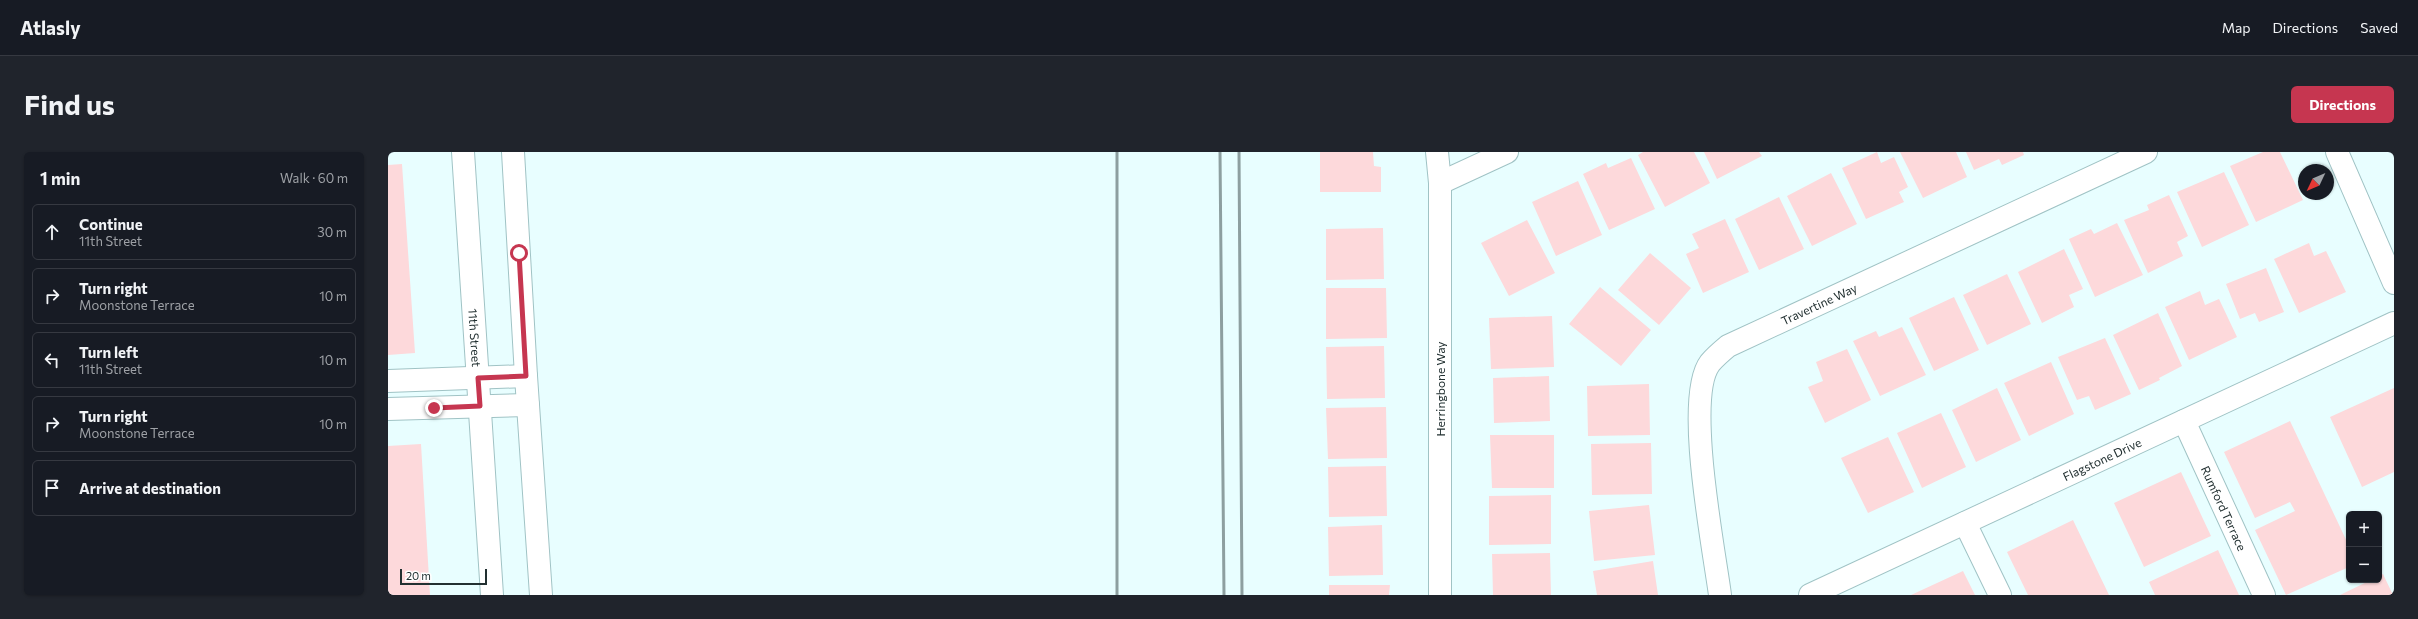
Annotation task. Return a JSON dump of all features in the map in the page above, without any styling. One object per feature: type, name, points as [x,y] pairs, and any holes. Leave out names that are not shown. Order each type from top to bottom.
[{"type":"street","name":"11th Street","points":[[463,152],[492,595]]},
{"type":"street","points":[[513,152],[541,595]]},
{"type":"street","name":"Herringbone Way","points":[[1437,152],[1440,183],[1440,595]]},
{"type":"street","points":[[1440,183],[1507,152]]},
{"type":"street","name":"Travertine Way","points":[[1720,595],[1700,448],[1699,398],[1709,363],[1728,346],[2146,152]]},
{"type":"street","points":[[2337,152],[2394,283]]},
{"type":"street","name":"Flagstone Drive","points":[[1810,595],[2394,323]]},
{"type":"street","points":[[388,381],[526,376]]},
{"type":"street","points":[[388,409],[528,405]]},
{"type":"street","name":"Rumford Terrace","points":[[2184,421],[2264,595]]},
{"type":"street","points":[[1965,524],[2000,595]]},
{"type":"building","points":[[1320,152],[1373,152],[1374,166],[1381,167],[1381,192],[1320,192]]},
{"type":"building","points":[[1643,152],[1694,152],[1710,183],[1665,207],[1638,155]]},
{"type":"building","points":[[1704,152],[1759,152],[1762,156],[1717,179]]},
{"type":"building","points":[[1877,152],[1881,163],[1894,157],[1908,187],[1899,192],[1904,202],[1866,219],[1842,168]]},
{"type":"building","points":[[1900,152],[1956,152],[1967,177],[1923,198]]},
{"type":"building","points":[[1966,152],[2023,152],[2024,155],[2002,165],[1999,159],[1974,170]]},
{"type":"building","points":[[2263,152],[2280,152],[2298,190],[2298,200],[2303,200],[2256,222],[2230,166]]},
{"type":"building","points":[[1631,158],[1655,209],[1609,230],[1583,174],[1606,163],[1608,168]]},
{"type":"building","points":[[402,164],[415,353],[388,355],[388,165]]},
{"type":"building","points":[[2224,172],[2249,225],[2202,247],[2177,192]]},
{"type":"building","points":[[1831,173],[1857,224],[1812,246],[1787,196]]},
{"type":"building","points":[[1578,181],[1602,235],[1556,256],[1532,202]]},
{"type":"building","points":[[2169,195],[2188,236],[2177,242],[2183,256],[2148,273],[2124,220],[2149,210],[2147,205]]},
{"type":"building","points":[[1779,197],[1804,249],[1759,270],[1735,219]]},
{"type":"building","points":[[1725,219],[1749,272],[1703,293],[1686,254],[1699,248],[1692,234]]},
{"type":"building","points":[[1527,220],[1555,273],[1509,296],[1481,243]]},
{"type":"building","points":[[2117,223],[2143,275],[2095,297],[2069,239],[2091,229],[2094,234]]},
{"type":"building","points":[[1383,228],[1384,279],[1326,280],[1326,229]]},
{"type":"building","points":[[2309,243],[2314,256],[2326,251],[2346,292],[2299,313],[2274,259]]},
{"type":"building","points":[[2064,249],[2083,289],[2069,295],[2074,307],[2042,323],[2018,272]]},
{"type":"building","points":[[1650,253],[1691,288],[1659,325],[1618,290]]},
{"type":"building","points":[[2266,268],[2284,312],[2259,322],[2255,313],[2240,319],[2226,284]]},
{"type":"building","points":[[2007,274],[2031,324],[1987,345],[1963,295]]},
{"type":"building","points":[[1600,287],[1651,330],[1621,366],[1569,324]]},
{"type":"building","points":[[1326,288],[1386,288],[1387,338],[1326,339]]},
{"type":"building","points":[[2200,291],[2205,305],[2219,299],[2237,337],[2189,360],[2165,307]]},
{"type":"building","points":[[1954,297],[1979,350],[1934,371],[1909,318]]},
{"type":"building","points":[[2158,313],[2182,366],[2159,378],[2160,380],[2139,390],[2113,335]]},
{"type":"building","points":[[1552,316],[1554,367],[1491,369],[1489,318]]},
{"type":"building","points":[[1902,327],[1926,375],[1880,396],[1853,341],[1876,331],[1879,337]]},
{"type":"building","points":[[2105,338],[2131,394],[2095,410],[2089,396],[2077,400],[2058,357]]},
{"type":"building","points":[[1384,346],[1385,398],[1327,399],[1326,347]]},
{"type":"building","points":[[1847,349],[1871,400],[1825,423],[1808,387],[1823,381],[1816,362]]},
{"type":"building","points":[[2051,362],[2074,414],[2029,436],[2004,383]]},
{"type":"building","points":[[1549,376],[1550,421],[1494,423],[1493,378]]},
{"type":"building","points":[[1649,384],[1650,435],[1588,436],[1587,386]]},
{"type":"building","points":[[1997,388],[2021,440],[1976,462],[1952,410]]},
{"type":"building","points":[[2394,388],[2394,472],[2362,487],[2330,417]]},
{"type":"building","points":[[1386,407],[1387,458],[1328,459],[1326,408]]},
{"type":"building","points":[[1941,413],[1966,467],[1922,488],[1897,433]]},
{"type":"building","points":[[2290,421],[2346,540],[2346,568],[2286,595],[2255,530],[2295,511],[2290,502],[2255,518],[2224,452]]},
{"type":"building","points":[[1490,435],[1554,435],[1554,488],[1492,488]]},
{"type":"building","points":[[1888,437],[1914,492],[1868,513],[1841,458]]},
{"type":"building","points":[[1651,443],[1652,494],[1592,495],[1591,444]]},
{"type":"building","points":[[421,444],[430,595],[388,595],[388,446]]},
{"type":"building","points":[[1386,466],[1387,516],[1329,517],[1328,467]]},
{"type":"building","points":[[2181,472],[2211,536],[2144,567],[2114,503]]},
{"type":"building","points":[[1551,495],[1551,544],[1489,545],[1489,496]]},
{"type":"building","points":[[1649,505],[1655,555],[1594,561],[1589,511]]},
{"type":"building","points":[[2073,520],[2109,595],[2028,595],[2007,552]]},
{"type":"building","points":[[1382,525],[1383,575],[1329,576],[1328,527]]},
{"type":"building","points":[[2218,550],[2239,595],[2155,595],[2149,582]]},
{"type":"building","points":[[1550,553],[1551,595],[1493,595],[1492,554]]},
{"type":"building","points":[[1653,561],[1658,595],[1597,595],[1593,571]]},
{"type":"building","points":[[1963,571],[1975,595],[1911,595]]},
{"type":"building","points":[[2382,574],[2393,595],[2340,595],[2365,583],[2382,583]]},
{"type":"building","points":[[1329,585],[1390,585],[1389,595],[1329,595]]},
{"type":"railway","points":[[1117,152],[1117,595]]},
{"type":"railway","points":[[1220,152],[1224,595]]},
{"type":"railway","points":[[1239,152],[1242,595]]},
{"type":"route","points":[[434,408],[480,406],[478,378],[526,376],[519,253]]}]
